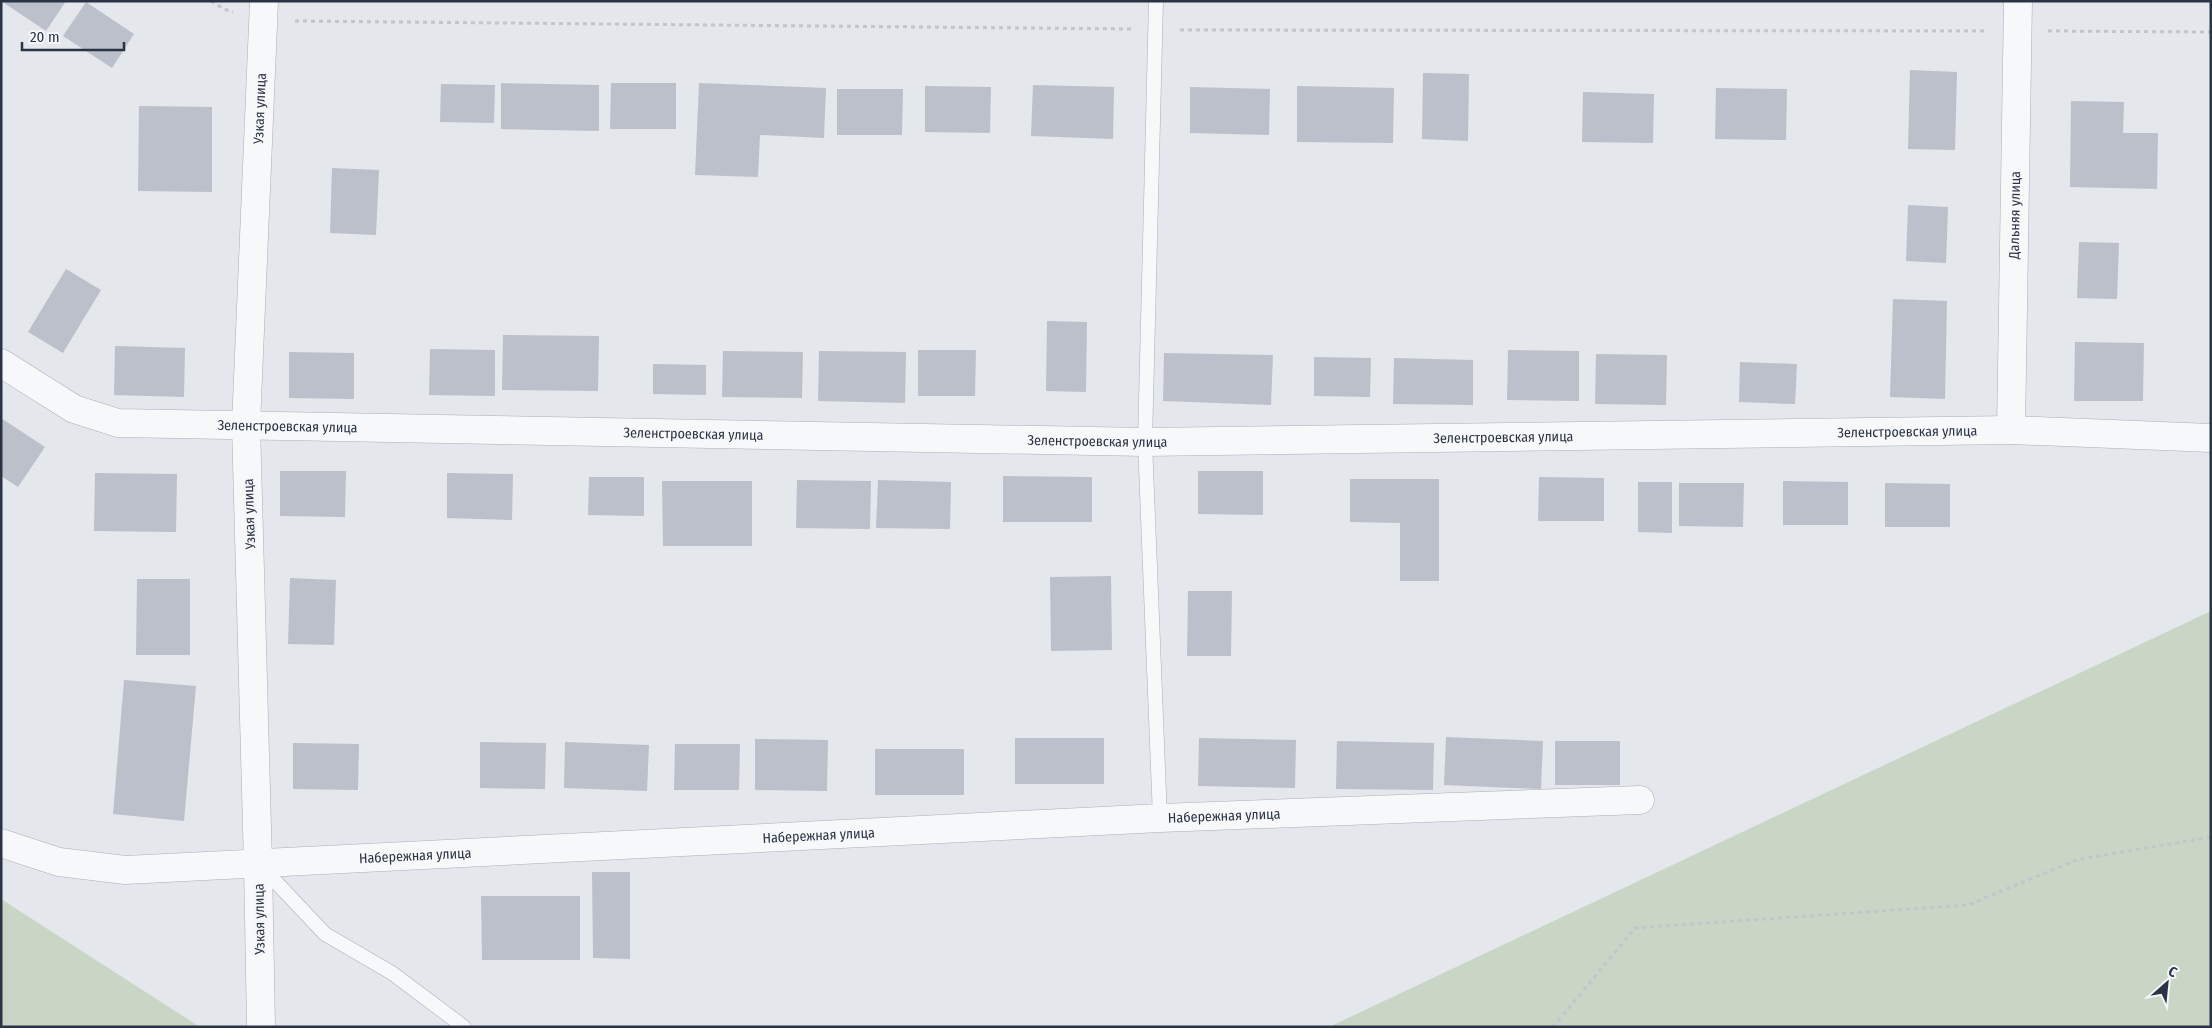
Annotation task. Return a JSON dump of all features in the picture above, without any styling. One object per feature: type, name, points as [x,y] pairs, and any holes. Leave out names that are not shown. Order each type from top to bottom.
[{"type":"street","name":"Дальняя улица","points":[[2011,430],[2018,1]]},
{"type":"street","name":"Узкая улица","points":[[261,1027],[246,425],[263,11]]},
{"type":"street","name":"Зеленстроевская улица","points":[[1,363],[74,409],[118,423],[1145,442],[2011,430],[2211,438]]},
{"type":"street","name":"Набережная улица","points":[[1,843],[59,862],[125,870],[1160,818],[1640,800]]},
{"type":"lane","points":[[1156,1],[1145,442],[1160,818]]},
{"type":"lane","points":[[258,864],[326,934],[392,973],[464,1027]]},
{"type":"path","points":[[211,1],[224,9],[263,11],[1155,30],[2211,32]]},
{"type":"path","points":[[1553,1027],[1635,928],[1968,905],[2076,860],[2211,836]]},
{"type":"green space","points":[[2211,611],[2211,1027],[1329,1027]]},
{"type":"green space","points":[[1,899],[200,1027],[1,1027]]},
{"type":"building","points":[[1,1],[66,1],[46,31]]},
{"type":"building","points":[[86,2],[134,34],[112,68],[63,36]]},
{"type":"building","points":[[1910,70],[1957,72],[1955,150],[1908,149]]},
{"type":"building","points":[[1423,73],[1469,74],[1468,141],[1422,139]]},
{"type":"building","points":[[501,83],[599,85],[599,131],[501,129]]},
{"type":"building","points":[[611,83],[676,83],[676,129],[610,129]]},
{"type":"building","points":[[699,83],[826,88],[824,138],[760,135],[758,177],[695,175]]},
{"type":"building","points":[[441,84],[495,85],[494,123],[440,122]]},
{"type":"building","points":[[1033,85],[1114,87],[1113,139],[1031,136]]},
{"type":"building","points":[[925,86],[991,87],[990,133],[925,132]]},
{"type":"building","points":[[1297,86],[1394,88],[1393,143],[1297,142]]},
{"type":"building","points":[[1190,87],[1270,89],[1269,135],[1190,133]]},
{"type":"building","points":[[1716,88],[1787,89],[1786,140],[1715,139]]},
{"type":"building","points":[[837,89],[903,89],[902,135],[837,135]]},
{"type":"building","points":[[1583,92],[1654,94],[1653,143],[1582,142]]},
{"type":"building","points":[[2071,101],[2124,102],[2123,133],[2158,133],[2157,189],[2070,187]]},
{"type":"building","points":[[139,106],[212,107],[212,192],[138,191]]},
{"type":"building","points":[[332,168],[379,170],[376,235],[330,233]]},
{"type":"building","points":[[1908,205],[1948,207],[1946,263],[1906,261]]},
{"type":"building","points":[[2079,242],[2119,243],[2117,299],[2077,298]]},
{"type":"building","points":[[66,269],[101,290],[63,353],[28,332]]},
{"type":"building","points":[[1893,299],[1947,301],[1945,399],[1890,397]]},
{"type":"building","points":[[1047,321],[1087,322],[1086,392],[1046,391]]},
{"type":"building","points":[[503,335],[599,336],[598,391],[502,390]]},
{"type":"building","points":[[2075,342],[2144,343],[2143,401],[2074,401]]},
{"type":"building","points":[[115,346],[185,348],[184,397],[114,395]]},
{"type":"building","points":[[430,349],[495,350],[495,396],[429,395]]},
{"type":"building","points":[[918,350],[976,350],[975,396],[918,396]]},
{"type":"building","points":[[1508,350],[1579,351],[1579,401],[1507,400]]},
{"type":"building","points":[[723,351],[803,352],[802,398],[722,397]]},
{"type":"building","points":[[819,351],[906,352],[905,403],[818,401]]},
{"type":"building","points":[[289,352],[354,353],[354,399],[289,398]]},
{"type":"building","points":[[1164,353],[1273,355],[1271,405],[1163,401]]},
{"type":"building","points":[[1596,354],[1667,355],[1666,405],[1595,404]]},
{"type":"building","points":[[1314,357],[1371,358],[1370,397],[1314,396]]},
{"type":"building","points":[[1394,358],[1473,360],[1473,405],[1393,404]]},
{"type":"building","points":[[1740,362],[1797,364],[1795,404],[1739,402]]},
{"type":"building","points":[[653,364],[706,365],[706,395],[653,394]]},
{"type":"building","points":[[1,418],[45,447],[18,487],[1,476]]},
{"type":"building","points":[[280,471],[346,471],[345,517],[280,516]]},
{"type":"building","points":[[1198,471],[1263,471],[1263,515],[1198,514]]},
{"type":"building","points":[[95,473],[177,474],[176,532],[94,531]]},
{"type":"building","points":[[447,473],[513,474],[512,520],[447,518]]},
{"type":"building","points":[[1003,476],[1092,477],[1092,522],[1003,522]]},
{"type":"building","points":[[589,477],[644,477],[644,516],[588,515]]},
{"type":"building","points":[[1539,477],[1604,478],[1604,521],[1538,521]]},
{"type":"building","points":[[1350,479],[1439,479],[1439,581],[1400,581],[1400,523],[1350,522]]},
{"type":"building","points":[[797,480],[871,481],[870,529],[796,528]]},
{"type":"building","points":[[878,480],[951,482],[950,529],[876,528]]},
{"type":"building","points":[[662,481],[752,481],[752,546],[663,546]]},
{"type":"building","points":[[1783,481],[1848,482],[1848,525],[1783,525]]},
{"type":"building","points":[[1638,482],[1672,482],[1672,533],[1638,532]]},
{"type":"building","points":[[1679,483],[1744,483],[1743,527],[1679,526]]},
{"type":"building","points":[[1885,483],[1950,484],[1950,527],[1885,527]]},
{"type":"building","points":[[1111,576],[1112,650],[1051,651],[1050,577]]},
{"type":"building","points":[[290,578],[336,580],[334,645],[288,644]]},
{"type":"building","points":[[137,579],[190,579],[190,655],[136,655]]},
{"type":"building","points":[[1188,591],[1232,591],[1231,656],[1187,656]]},
{"type":"building","points":[[124,680],[196,686],[184,821],[113,814]]},
{"type":"building","points":[[1446,737],[1543,741],[1541,789],[1444,785]]},
{"type":"building","points":[[1015,738],[1104,738],[1104,784],[1015,784]]},
{"type":"building","points":[[1199,738],[1296,740],[1295,788],[1198,786]]},
{"type":"building","points":[[755,739],[828,740],[827,791],[755,790]]},
{"type":"building","points":[[1337,741],[1434,743],[1433,790],[1336,789]]},
{"type":"building","points":[[1555,741],[1620,741],[1620,785],[1555,785]]},
{"type":"building","points":[[480,742],[546,743],[545,789],[480,788]]},
{"type":"building","points":[[565,742],[649,745],[647,791],[564,788]]},
{"type":"building","points":[[293,743],[359,744],[358,790],[293,789]]},
{"type":"building","points":[[675,744],[740,744],[739,790],[674,790]]},
{"type":"building","points":[[875,749],[964,749],[964,795],[875,795]]},
{"type":"building","points":[[592,872],[630,872],[630,959],[593,958]]},
{"type":"building","points":[[481,896],[580,896],[580,960],[482,960]]}]
